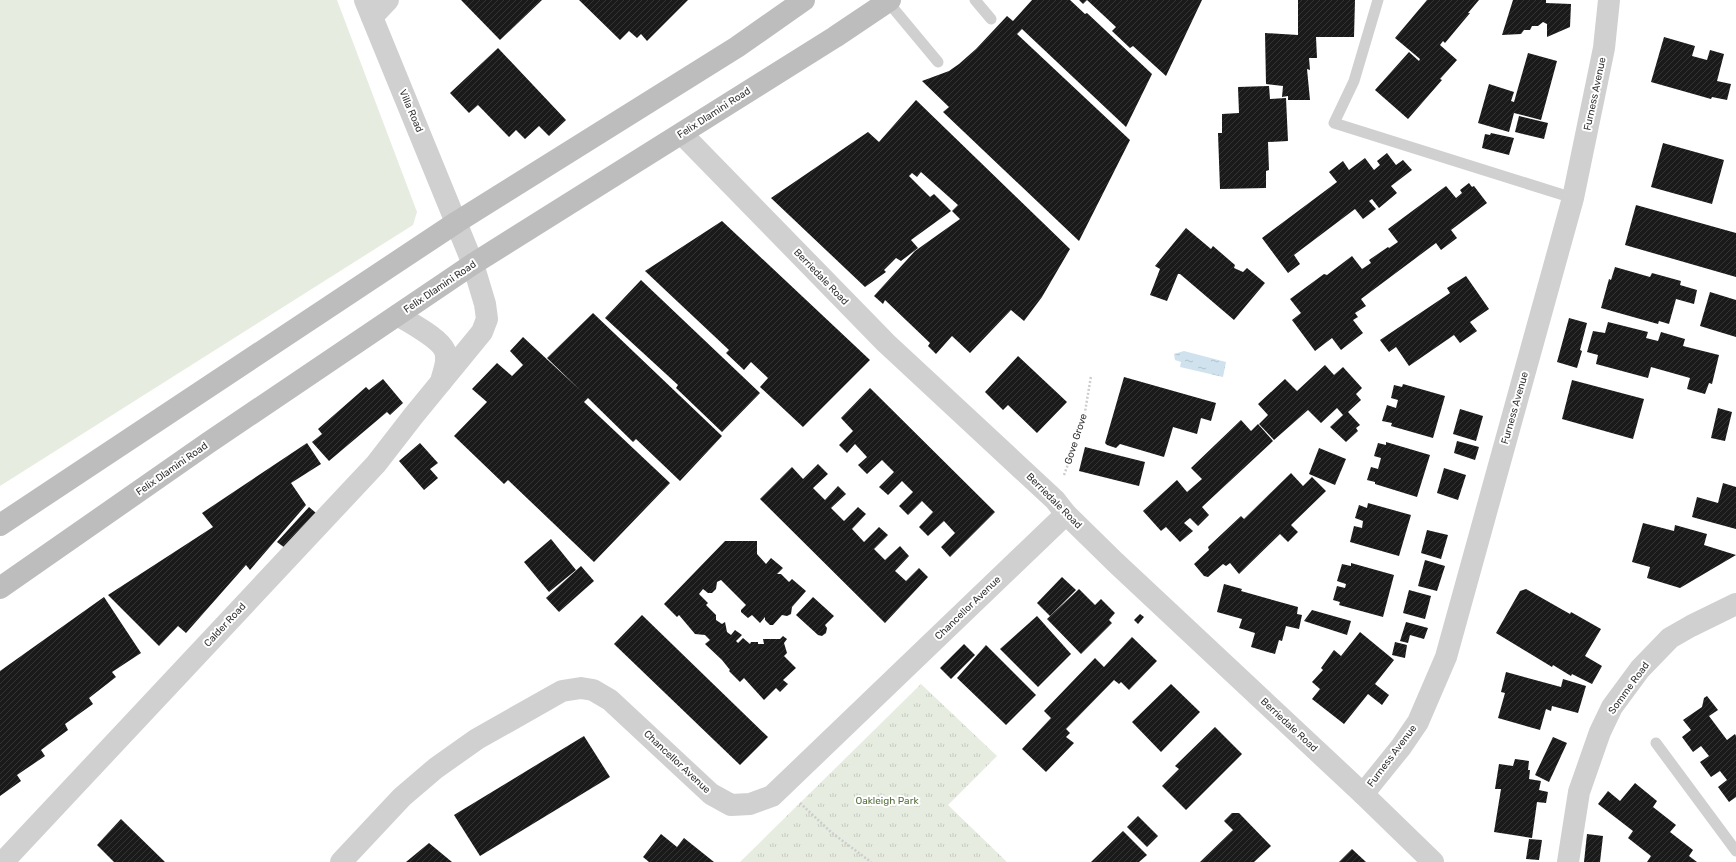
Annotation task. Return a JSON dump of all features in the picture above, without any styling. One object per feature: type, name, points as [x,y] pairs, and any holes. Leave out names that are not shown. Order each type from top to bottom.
[{"type":"main road","points":[[0,525],[457,222],[737,47],[804,0]]},
{"type":"main road","name":"Felix Dlamini Road","points":[[0,588],[208,444],[474,264],[682,134],[889,1]]},
{"type":"street","points":[[368,8],[388,0]]},
{"type":"street","name":"Furness Avenue","points":[[1363,794],[1401,747],[1418,722],[1446,657],[1573,198],[1604,48],[1609,0]]},
{"type":"street","name":"Villa Road","points":[[368,8],[474,264]]},
{"type":"street","name":"Berriedale Road","points":[[682,134],[886,343],[1060,507],[1121,568],[1363,794],[1424,859]]},
{"type":"street","name":"Calder Road","points":[[3,862],[376,464],[482,332],[487,319],[486,304],[474,264]]},
{"type":"street","name":"Calder Road","points":[[398,315],[437,341],[445,351],[446,362],[440,383]]},
{"type":"street","name":"Chancellor Avenue","points":[[341,862],[402,797],[436,768],[478,739],[562,691],[581,688],[593,690],[610,700],[711,794],[731,805],[750,804],[772,796],[1060,507]]},
{"type":"street","name":"Somme Road","points":[[1568,862],[1579,792],[1600,732],[1612,707],[1640,669],[1670,638],[1736,604]]},
{"type":"lane","points":[[975,0],[991,19]]},
{"type":"lane","points":[[1378,0],[1354,81],[1334,123],[1573,198]]},
{"type":"lane","points":[[889,1],[938,62]]},
{"type":"lane","points":[[1656,743],[1736,852]]},
{"type":"path","name":"Gove Grove","points":[[1060,507],[1083,424],[1091,376]]},
{"type":"path","points":[[781,787],[832,833],[871,862]]},
{"type":"green space","points":[[0,0],[337,0],[417,212],[413,225],[0,486]]},
{"type":"green space","name":"Oakleigh Park","points":[[921,684],[997,756],[948,805],[1007,862],[740,862]]},
{"type":"water","points":[[1184,351],[1226,362],[1223,377],[1180,367],[1181,362],[1175,360],[1174,354]]},
{"type":"building","points":[[461,0],[542,0],[500,40]]},
{"type":"building","points":[[579,0],[688,0],[647,41],[641,34],[637,38],[629,31],[620,40]]},
{"type":"building","points":[[1032,0],[1070,0],[1085,14],[1087,13],[1152,74],[1126,127],[1022,29],[1017,34],[1130,140],[1079,241],[943,112],[949,107],[922,81],[949,71],[959,64],[976,49],[1007,16],[1013,21]]},
{"type":"building","points":[[1079,0],[1087,0],[1083,4]]},
{"type":"building","points":[[1087,0],[1202,0],[1166,76],[1133,46],[1130,48],[1112,31],[1116,27]]},
{"type":"building","points":[[1298,0],[1355,0],[1354,37],[1316,37],[1317,58],[1309,58],[1310,70],[1307,69],[1310,100],[1288,100],[1288,96],[1282,97],[1283,86],[1266,84],[1265,33],[1298,35]]},
{"type":"building","points":[[1427,0],[1479,0],[1445,43],[1443,41],[1440,45],[1457,60],[1440,79],[1442,80],[1408,119],[1375,90],[1409,52],[1419,61],[1420,59],[1395,38]]},
{"type":"building","points":[[1513,0],[1546,0],[1546,3],[1571,4],[1570,27],[1547,37],[1547,24],[1543,22],[1538,26],[1532,26],[1530,30],[1524,30],[1521,34],[1502,35]]},
{"type":"building","points":[[1664,37],[1695,46],[1692,56],[1707,60],[1710,50],[1724,54],[1717,81],[1731,84],[1727,100],[1712,97],[1711,99],[1651,82]]},
{"type":"building","points":[[498,48],[566,120],[549,136],[539,126],[525,139],[516,130],[509,137],[478,105],[469,113],[450,93]]},
{"type":"building","points":[[1528,53],[1557,61],[1541,120],[1514,113],[1509,132],[1478,123],[1489,84],[1514,92],[1511,101],[1514,102]]},
{"type":"building","points":[[1269,86],[1270,99],[1286,98],[1288,141],[1268,142],[1269,170],[1266,171],[1266,188],[1220,189],[1218,133],[1222,133],[1222,114],[1239,113],[1238,87]]},
{"type":"building","points":[[916,100],[1070,249],[1042,297],[1024,321],[1011,310],[970,353],[952,336],[936,354],[928,346],[930,343],[885,300],[883,304],[874,296],[915,251],[960,219],[952,211],[958,205],[921,172],[917,177],[912,173],[909,176],[930,197],[934,194],[951,211],[911,240],[918,248],[901,261],[896,258],[884,270],[886,272],[865,287],[771,198],[868,132],[879,142]]},
{"type":"building","points":[[1519,116],[1548,123],[1544,139],[1515,132]]},
{"type":"building","points":[[1491,133],[1514,138],[1509,155],[1482,148],[1485,134],[1490,135]]},
{"type":"building","points":[[1663,143],[1724,160],[1712,204],[1651,187]]},
{"type":"building","points":[[1387,153],[1396,165],[1403,160],[1412,170],[1391,186],[1397,193],[1379,208],[1372,199],[1369,201],[1376,209],[1363,219],[1355,209],[1294,255],[1300,264],[1288,273],[1262,238],[1337,182],[1329,172],[1343,161],[1349,170],[1365,158],[1374,170],[1380,165],[1377,161]]},
{"type":"building","points":[[1469,183],[1472,187],[1474,186],[1487,203],[1451,230],[1457,238],[1441,250],[1436,243],[1361,299],[1366,306],[1355,313],[1358,317],[1353,320],[1363,333],[1341,350],[1332,338],[1315,351],[1292,320],[1301,313],[1290,299],[1324,274],[1327,275],[1352,256],[1362,269],[1371,263],[1369,260],[1398,242],[1388,229],[1446,186],[1456,198],[1462,193],[1460,190]]},
{"type":"building","points":[[1636,205],[1736,233],[1736,277],[1625,245]]},
{"type":"building","points":[[722,221],[870,360],[803,427],[760,387],[768,378],[751,362],[744,370],[726,353],[729,350],[645,271]]},
{"type":"building","points":[[1186,228],[1211,249],[1213,246],[1235,265],[1234,268],[1243,272],[1247,268],[1265,283],[1234,320],[1180,274],[1178,274],[1167,301],[1150,295],[1160,269],[1155,266]]},
{"type":"building","points":[[1615,267],[1650,277],[1652,273],[1681,281],[1680,285],[1697,290],[1694,304],[1676,299],[1669,324],[1659,321],[1658,324],[1601,308],[1609,279],[1611,280]]},
{"type":"building","points":[[1466,276],[1489,309],[1470,322],[1477,331],[1460,343],[1454,335],[1409,366],[1396,347],[1389,352],[1380,340],[1450,293],[1447,288]]},
{"type":"building","points":[[641,280],[760,393],[722,432],[676,388],[678,385],[605,318]]},
{"type":"building","points":[[1710,292],[1736,300],[1736,337],[1700,326]]},
{"type":"building","points":[[593,313],[722,436],[680,481],[636,439],[633,442],[588,398],[584,402],[670,483],[594,562],[508,480],[504,484],[454,436],[487,402],[472,389],[497,363],[512,376],[523,365],[510,351],[523,337],[580,390],[547,358]]},
{"type":"building","points":[[1569,318],[1587,323],[1577,368],[1557,362]]},
{"type":"building","points":[[1608,322],[1648,332],[1646,338],[1658,341],[1661,332],[1685,339],[1683,346],[1719,355],[1712,384],[1709,383],[1705,394],[1687,389],[1690,378],[1651,367],[1648,378],[1596,364],[1598,355],[1587,352],[1593,331],[1605,333]]},
{"type":"building","points":[[1018,356],[1067,402],[1037,433],[1008,405],[1003,410],[985,392]]},
{"type":"building","points":[[1325,365],[1334,375],[1343,367],[1362,388],[1356,394],[1361,400],[1348,412],[1360,425],[1356,428],[1358,431],[1346,442],[1330,427],[1343,415],[1337,408],[1321,423],[1308,410],[1274,440],[1259,424],[1268,415],[1258,404],[1285,379],[1297,391]]},
{"type":"building","points":[[1124,377],[1216,403],[1211,421],[1201,418],[1197,434],[1173,427],[1164,457],[1120,444],[1116,448],[1107,445],[1105,443]]},
{"type":"building","points":[[383,379],[403,403],[390,415],[387,412],[329,461],[312,442],[322,434],[318,429],[366,387],[369,390]]},
{"type":"building","points":[[1572,380],[1644,399],[1633,439],[1562,419]]},
{"type":"building","points":[[1403,384],[1445,396],[1433,438],[1391,426],[1392,423],[1382,421],[1387,405],[1396,408],[1398,400],[1391,398],[1394,385],[1402,387]]},
{"type":"building","points":[[870,388],[995,512],[950,557],[941,547],[955,533],[944,521],[928,536],[919,527],[933,512],[922,501],[908,515],[899,506],[913,492],[902,481],[888,495],[879,487],[894,472],[882,460],[867,474],[858,465],[867,457],[855,444],[847,453],[839,445],[853,431],[841,418]]},
{"type":"building","points":[[1718,408],[1732,412],[1725,441],[1711,438]]},
{"type":"building","points":[[1460,409],[1483,416],[1476,441],[1453,434]]},
{"type":"building","points":[[1241,420],[1251,431],[1258,424],[1273,441],[1202,507],[1209,515],[1198,526],[1190,518],[1184,523],[1193,531],[1180,542],[1166,527],[1161,531],[1143,511],[1177,480],[1187,492],[1202,479],[1191,468]]},
{"type":"building","points":[[1457,441],[1479,447],[1475,460],[1454,453]]},
{"type":"building","points":[[1386,442],[1430,455],[1417,497],[1375,484],[1375,482],[1367,480],[1371,467],[1378,469],[1381,458],[1374,456],[1378,443],[1386,445]]},
{"type":"building","points":[[307,443],[321,464],[291,483],[306,505],[250,570],[246,565],[186,633],[178,626],[159,646],[108,595],[213,527],[202,513]]},
{"type":"building","points":[[420,443],[438,463],[430,469],[438,478],[424,490],[399,461]]},
{"type":"building","points":[[1085,447],[1145,462],[1139,486],[1079,471]]},
{"type":"building","points":[[1319,448],[1346,459],[1335,485],[1309,474]]},
{"type":"building","points":[[818,464],[828,474],[813,488],[825,500],[838,486],[846,494],[831,508],[844,521],[858,507],[866,514],[852,529],[864,542],[879,527],[888,535],[874,549],[885,560],[900,546],[909,556],[895,571],[906,581],[919,568],[928,577],[885,623],[760,499],[792,467],[803,479]]},
{"type":"building","points":[[1444,468],[1466,475],[1458,500],[1437,493]]},
{"type":"building","points":[[1291,473],[1303,486],[1312,477],[1326,491],[1291,525],[1298,532],[1288,542],[1280,534],[1239,574],[1230,563],[1226,566],[1223,564],[1208,577],[1204,576],[1194,564],[1209,550],[1208,547],[1241,516],[1244,519]]},
{"type":"building","points":[[1723,483],[1736,487],[1736,529],[1692,517],[1697,497],[1718,503]]},
{"type":"building","points":[[1368,503],[1411,515],[1399,556],[1350,542],[1354,526],[1362,528],[1363,521],[1355,518],[1359,505],[1367,508]]},
{"type":"building","points":[[309,507],[316,513],[285,548],[277,542]]},
{"type":"building","points":[[1643,523],[1674,531],[1675,525],[1707,534],[1704,545],[1736,555],[1680,588],[1647,578],[1650,567],[1632,562]]},
{"type":"building","points":[[1427,530],[1448,535],[1441,559],[1421,553]]},
{"type":"building","points":[[551,539],[576,570],[549,592],[524,562]]},
{"type":"building","points":[[725,541],[757,541],[757,554],[766,564],[771,558],[783,568],[777,574],[781,574],[789,582],[792,579],[806,591],[792,607],[791,614],[787,616],[782,615],[773,625],[770,625],[765,620],[765,617],[760,623],[752,615],[748,618],[741,612],[746,605],[721,580],[717,582],[716,589],[712,593],[708,593],[703,589],[699,594],[708,603],[706,605],[716,615],[716,620],[722,624],[725,622],[727,632],[731,635],[735,630],[742,635],[736,641],[738,643],[743,638],[750,644],[751,642],[758,642],[758,644],[764,644],[763,639],[780,639],[783,636],[787,639],[784,643],[787,653],[784,656],[796,668],[783,680],[788,684],[780,692],[776,688],[764,700],[744,678],[740,682],[729,671],[730,670],[722,660],[705,644],[710,640],[705,635],[695,634],[679,615],[677,617],[664,604]]},
{"type":"building","points":[[1425,560],[1445,566],[1437,591],[1418,586]]},
{"type":"building","points":[[1351,563],[1394,575],[1383,617],[1339,605],[1340,602],[1333,600],[1337,586],[1345,588],[1346,584],[1337,581],[1342,564],[1351,566]]},
{"type":"building","points":[[581,566],[594,581],[559,612],[546,598]]},
{"type":"building","points":[[1062,577],[1076,590],[1050,616],[1037,603]]},
{"type":"building","points":[[1224,584],[1242,589],[1241,591],[1298,607],[1297,614],[1302,615],[1299,629],[1286,626],[1282,641],[1279,640],[1275,654],[1251,647],[1255,633],[1239,628],[1242,619],[1217,612]]},
{"type":"building","points":[[1079,589],[1095,605],[1101,599],[1115,613],[1109,620],[1112,623],[1081,654],[1047,619]]},
{"type":"building","points":[[1526,589],[1570,614],[1571,612],[1601,629],[1585,656],[1602,666],[1592,684],[1572,674],[1571,676],[1553,665],[1552,667],[1496,633],[1520,591]]},
{"type":"building","points":[[1409,590],[1431,596],[1425,619],[1403,613]]},
{"type":"building","points":[[104,597],[141,653],[112,672],[116,677],[89,698],[93,704],[65,724],[68,730],[41,750],[45,756],[17,775],[21,781],[0,796],[0,671]]},
{"type":"building","points":[[813,597],[834,616],[825,625],[827,628],[826,633],[822,636],[818,635],[796,615]]},
{"type":"building","points":[[1312,610],[1351,621],[1347,635],[1304,621]]},
{"type":"building","points":[[1140,614],[1144,617],[1138,624],[1134,620]]},
{"type":"building","points":[[642,615],[768,737],[740,765],[614,644]]},
{"type":"building","points":[[1037,616],[1071,654],[1038,687],[1000,649]]},
{"type":"building","points":[[1406,622],[1428,628],[1424,639],[1410,635],[1408,643],[1400,641]]},
{"type":"building","points":[[1360,632],[1394,660],[1375,684],[1389,695],[1382,705],[1368,694],[1344,724],[1312,699],[1320,689],[1312,682],[1323,670],[1321,668],[1334,650],[1341,656]]},
{"type":"building","points":[[1132,637],[1157,661],[1129,690],[1121,682],[1119,684],[1114,680],[1066,729],[1070,733],[1066,737],[1074,743],[1046,772],[1022,749],[1051,718],[1044,711],[1095,658],[1104,667]]},
{"type":"building","points":[[1395,642],[1407,645],[1405,658],[1392,655]]},
{"type":"building","points":[[964,644],[975,655],[951,679],[940,668]]},
{"type":"building","points":[[986,645],[1036,695],[1006,725],[957,678]]},
{"type":"building","points":[[1506,672],[1561,687],[1563,679],[1586,686],[1578,713],[1552,706],[1551,711],[1546,709],[1540,730],[1498,718],[1505,693],[1501,692]]},
{"type":"building","points":[[1171,684],[1200,712],[1161,752],[1132,722]]},
{"type":"building","points":[[1707,696],[1718,710],[1709,716],[1727,740],[1735,734],[1736,736],[1736,797],[1729,802],[1718,787],[1727,780],[1720,771],[1711,777],[1700,762],[1709,756],[1701,746],[1693,752],[1682,737],[1691,730],[1683,720],[1702,707],[1704,698]]},
{"type":"building","points":[[1215,727],[1242,754],[1186,810],[1162,786],[1179,769],[1175,766]]},
{"type":"building","points":[[584,736],[610,777],[480,856],[454,815]]},
{"type":"building","points":[[1553,737],[1567,743],[1549,782],[1535,775]]},
{"type":"building","points":[[1515,759],[1529,761],[1529,779],[1541,781],[1539,790],[1548,792],[1546,803],[1537,802],[1532,838],[1494,832],[1501,789],[1495,789],[1499,764],[1513,766]]},
{"type":"building","points":[[1635,783],[1657,801],[1653,807],[1676,825],[1670,832],[1693,850],[1689,856],[1697,862],[1647,862],[1651,856],[1628,838],[1633,831],[1598,804],[1608,791],[1620,801]]},
{"type":"building","points":[[1232,813],[1239,813],[1271,846],[1254,862],[1200,862],[1233,830],[1224,821]]},
{"type":"building","points":[[1138,816],[1158,836],[1147,847],[1127,827]]},
{"type":"building","points":[[121,819],[165,862],[114,862],[97,845]]},
{"type":"building","points":[[1123,831],[1147,855],[1139,862],[1091,862]]},
{"type":"building","points":[[661,834],[677,847],[684,838],[714,862],[649,862],[643,857]]},
{"type":"building","points":[[1587,834],[1603,836],[1600,862],[1584,862]]},
{"type":"building","points":[[1529,839],[1542,840],[1539,860],[1526,859]]},
{"type":"building","points":[[429,843],[452,862],[406,862]]},
{"type":"building","points":[[1352,849],[1366,862],[1339,862]]}]
